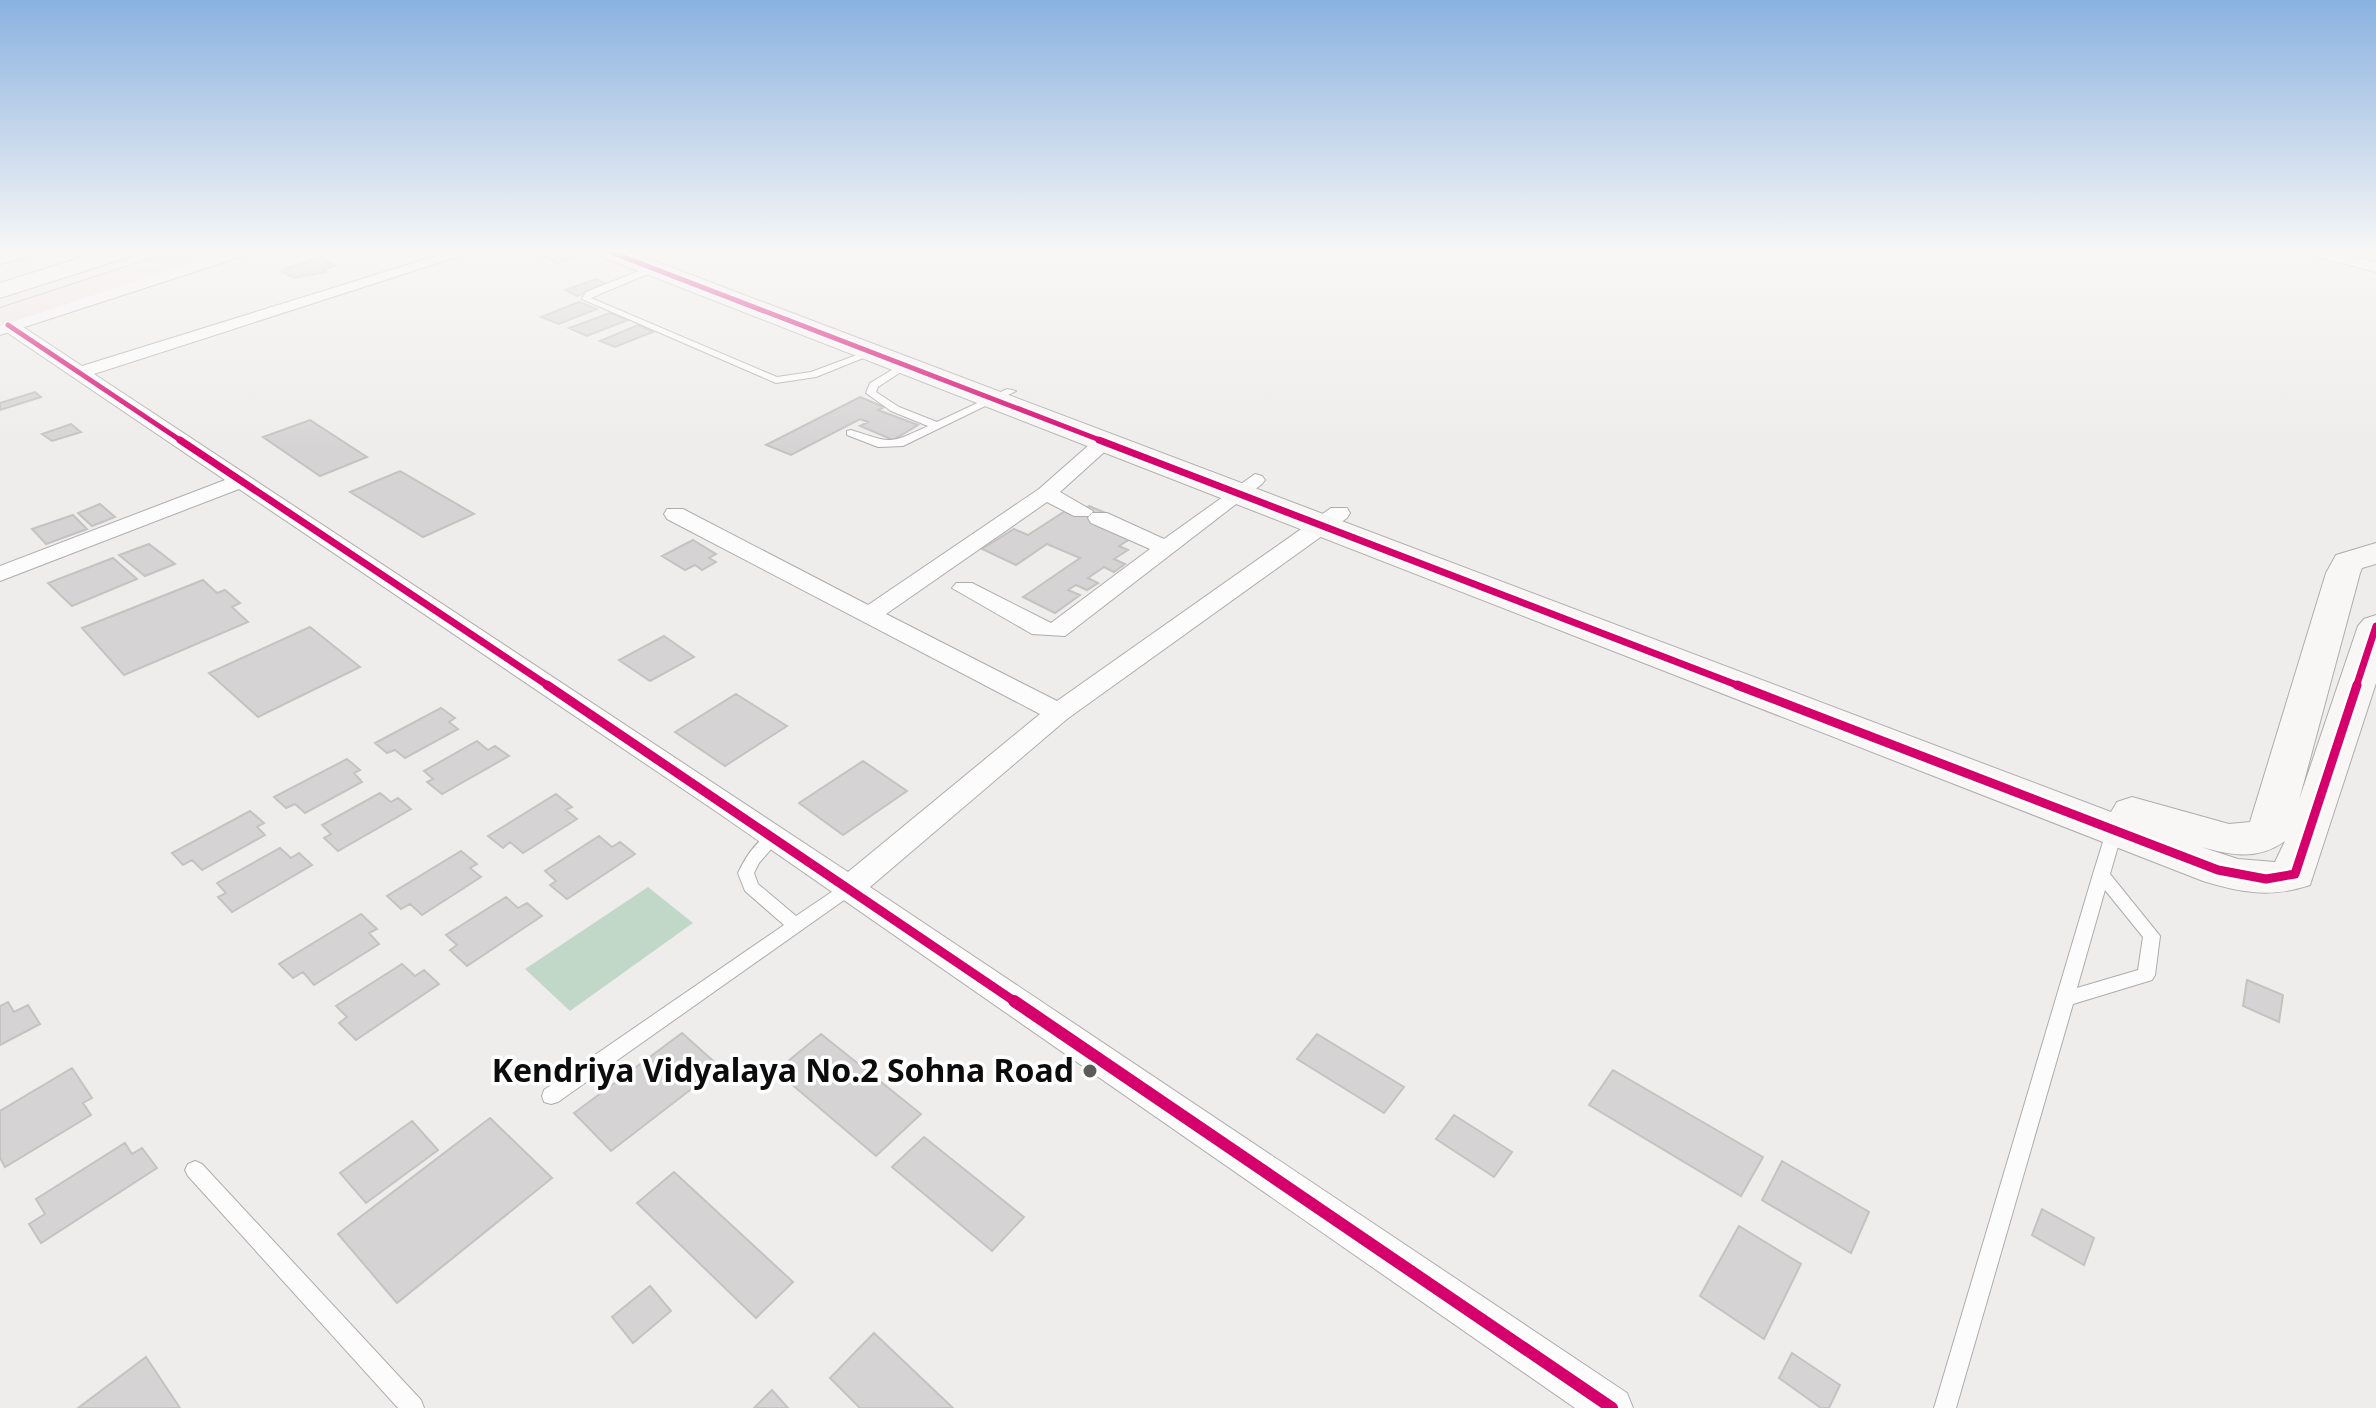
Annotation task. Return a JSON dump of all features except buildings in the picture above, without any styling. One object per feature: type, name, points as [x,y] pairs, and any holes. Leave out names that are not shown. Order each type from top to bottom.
[{"type":"street","points":[[83,372],[258,317]]},
{"type":"street","points":[[787,317],[873,352],[1002,395],[1105,441],[1246,486]]},
{"type":"street","points":[[797,317],[2119,819],[2218,870],[2256,880],[2279,880],[2295,874],[2376,626]]},
{"type":"street","points":[[2,318],[1612,1408]]},
{"type":"street","points":[[870,614],[1046,493],[1105,441]]},
{"type":"street","points":[[0,574],[243,480]]},
{"type":"street","points":[[964,588],[1041,629],[1056,631],[1246,486]]},
{"type":"street","points":[[1046,493],[1164,547]]},
{"type":"street","points":[[675,514],[1058,713]]},
{"type":"street","points":[[848,889],[1058,713],[1331,520]]},
{"type":"street","points":[[2119,819],[2229,839],[2254,840],[2269,831],[2361,565]]},
{"type":"street","points":[[2361,565],[2376,583]]},
{"type":"lane","points":[[628,317],[776,380],[813,375],[873,352]]},
{"type":"lane","points":[[907,364],[874,385],[871,393],[895,409],[937,426]]},
{"type":"lane","points":[[851,433],[889,445],[915,438],[1002,395]]},
{"type":"lane","points":[[1945,1408],[2119,819]]},
{"type":"lane","points":[[773,838],[752,860],[746,873],[751,887],[794,924]]},
{"type":"lane","points":[[2065,999],[2146,975],[2152,936],[2101,874]]},
{"type":"lane","points":[[551,1096],[848,889]]},
{"type":"lane","points":[[195,1170],[413,1408]]},
{"type":"green space","points":[[648,887],[693,923],[570,1011],[525,969]]},
{"type":"cycle path","points":[[779,317],[2218,870],[2238,875],[2266,879],[2295,874],[2376,626]]},
{"type":"cycle path","points":[[8,325],[727,805],[1612,1408]]},
{"type":"place","name":"Kendriya Vidyalaya No.2 Sohna Road","points":[[1090,1071]]}]
